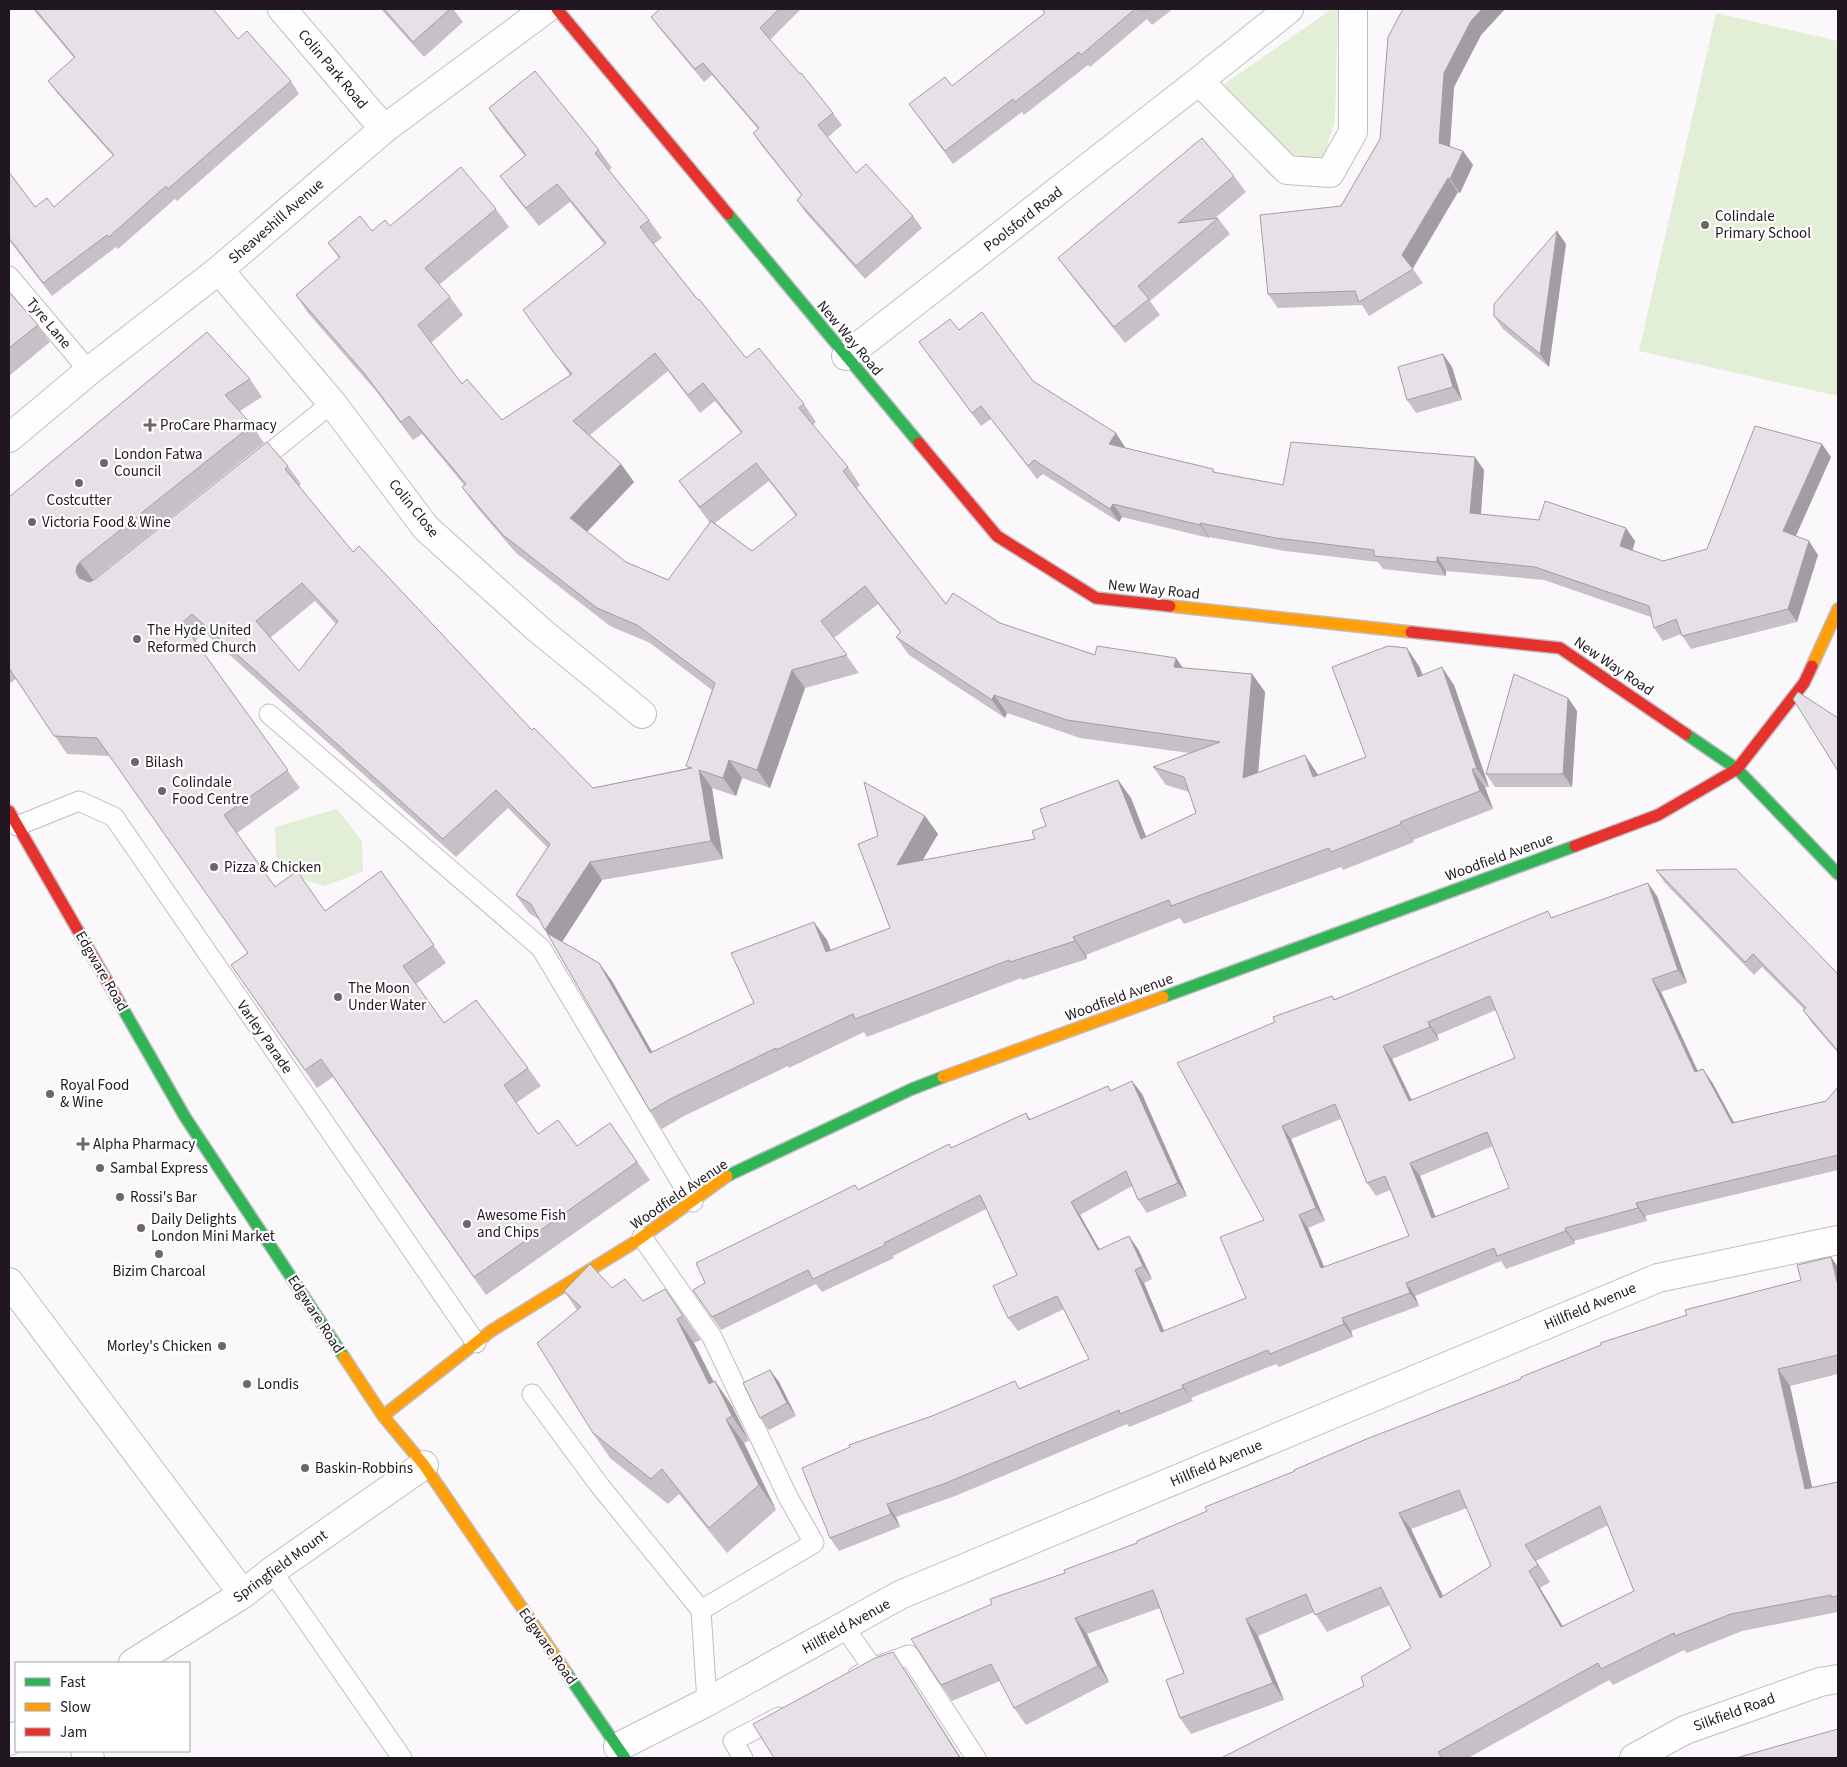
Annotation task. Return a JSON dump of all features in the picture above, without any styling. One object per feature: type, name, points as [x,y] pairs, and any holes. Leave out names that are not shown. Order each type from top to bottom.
[{"type":"street","name":"Colin Park Road","points":[[282,9],[384,129]]},
{"type":"street","name":"Sheaveshill Avenue","points":[[9,438],[89,371],[219,270],[384,129],[546,9]]},
{"type":"street","name":"New Way Road","points":[[557,9],[997,536],[1096,598],[1560,648],[1737,769],[1838,874]]},
{"type":"street","name":"Poolsford Road","points":[[846,356],[1289,9]]},
{"type":"street","points":[[1199,81],[1287,170],[1330,173],[1353,132],[1353,9]]},
{"type":"street","name":"Colin Close","points":[[219,270],[332,403],[426,528],[538,629],[642,714]]},
{"type":"street","name":"Woodfield Avenue","points":[[383,1416],[490,1331],[642,1237],[728,1176],[912,1090],[1658,815],[1737,769],[1804,683],[1838,609]]},
{"type":"street","name":"Edgware Road","points":[[34,852],[185,1117],[383,1416],[424,1465],[622,1753]]},
{"type":"street","name":"Hillfield Avenue","points":[[622,1753],[707,1702],[900,1595],[1658,1278],[1838,1240]]},
{"type":"street","points":[[9,1282],[243,1594]]},
{"type":"street","name":"Springfield Mount","points":[[135,1662],[243,1594],[272,1571],[424,1465]]},
{"type":"street","name":"Silkfield Road","points":[[1634,1758],[1685,1730],[1820,1682],[1838,1679]]},
{"type":"lane","name":"Tyre Lane","points":[[9,276],[89,371]]},
{"type":"lane","points":[[239,477],[332,403]]},
{"type":"lane","points":[[269,714],[541,948],[693,1202]]},
{"type":"lane","name":"Varley Parade","points":[[12,825],[79,801],[114,817],[476,1343]]},
{"type":"lane","name":"Edgware Road","points":[[12,825],[34,852]]},
{"type":"lane","points":[[642,1237],[712,1337],[788,1497],[814,1543],[701,1610]]},
{"type":"lane","points":[[532,1394],[600,1486],[701,1610],[707,1702]]},
{"type":"lane","points":[[272,1571],[402,1758]]},
{"type":"lane","points":[[844,1627],[873,1668]]},
{"type":"lane","points":[[838,1686],[873,1668],[909,1655],[976,1758]]},
{"type":"lane","points":[[743,1758],[733,1741],[794,1709]]},
{"type":"green space","points":[[1332,9],[1338,9],[1335,121],[1323,159],[1281,153],[1220,87]]},
{"type":"green space","points":[[1716,13],[1838,41],[1838,396],[1639,351]]},
{"type":"green space","points":[[337,809],[362,841],[363,872],[324,886],[289,875],[276,857],[275,827]]},
{"type":"building","points":[[35,9],[213,9],[238,39],[247,31],[291,81],[168,189],[166,186],[109,237],[107,235],[43,283],[9,238],[9,172],[35,207],[47,198],[54,207],[114,155],[48,81],[75,57]]},
{"type":"building","points":[[384,9],[450,9],[413,42]]},
{"type":"building","points":[[660,9],[779,9],[760,28],[801,73],[833,113],[818,125],[856,173],[866,164],[913,216],[856,266],[797,200],[802,195],[753,133],[759,128],[703,63],[695,69],[651,17]]},
{"type":"building","points":[[1042,9],[1135,9],[1081,55],[1079,52],[1015,102],[1013,99],[945,151],[909,104],[945,77],[952,86],[1045,13]]},
{"type":"building","points":[[1403,9],[1482,9],[1471,21],[1444,73],[1439,143],[1463,151],[1450,179],[1448,178],[1402,255],[1413,269],[1359,302],[1355,291],[1268,294],[1260,215],[1341,206],[1380,139],[1388,37]]},
{"type":"building","points":[[535,71],[599,150],[595,153],[649,220],[640,227],[746,358],[759,348],[804,404],[799,408],[848,467],[843,471],[946,604],[953,593],[1000,623],[1095,655],[1097,646],[1176,658],[1174,667],[1252,674],[1243,778],[1305,755],[1313,777],[1366,757],[1332,667],[1388,646],[1407,648],[1418,677],[1442,667],[1477,769],[1472,769],[1480,791],[1400,822],[1401,824],[1331,852],[1329,848],[1171,906],[1169,900],[1073,937],[1075,941],[1010,962],[1009,960],[855,1019],[853,1014],[776,1050],[776,1048],[672,1098],[650,1111],[547,933],[599,963],[650,1053],[754,1003],[731,953],[814,922],[826,952],[890,928],[858,844],[878,836],[864,782],[925,816],[897,865],[1035,839],[1032,831],[1046,826],[1040,809],[1118,780],[1141,839],[1196,813],[1184,777],[1153,767],[1220,742],[1067,720],[994,695],[992,700],[896,637],[901,632],[865,586],[821,621],[847,655],[792,670],[757,770],[729,760],[723,778],[699,770],[711,841],[590,862],[545,930],[531,904],[516,895],[550,844],[496,790],[443,839],[192,614],[182,623],[288,770],[224,815],[275,887],[297,871],[325,911],[381,871],[434,945],[403,966],[444,1023],[476,1000],[528,1068],[504,1085],[538,1134],[558,1120],[577,1146],[610,1123],[637,1162],[474,1277],[321,1059],[305,1070],[231,965],[248,953],[97,738],[54,736],[9,668],[9,497],[207,332],[250,379],[225,395],[252,425],[80,562],[76,572],[79,578],[89,582],[94,580],[267,442],[288,466],[285,469],[353,552],[359,546],[532,730],[534,728],[593,788],[692,768],[686,766],[715,683],[637,625],[597,608],[503,535],[462,487],[466,484],[409,416],[401,422],[364,373],[296,295],[340,257],[328,243],[360,216],[372,231],[385,220],[390,226],[461,167],[496,209],[425,268],[450,297],[418,325],[462,384],[467,379],[502,420],[572,374],[523,310],[606,243],[557,184],[526,208],[500,176],[526,155],[489,108]],"holes":[[[655,353],[688,395],[703,383],[742,432],[679,481],[700,507],[756,463],[797,515],[752,551],[711,521],[668,580],[626,562],[570,518],[621,464],[573,421]],[[302,583],[338,621],[299,671],[256,621]]]},
{"type":"building","points":[[1202,138],[1234,176],[1178,223],[1218,218],[1138,286],[1149,299],[1114,327],[1058,258]]},
{"type":"building","points":[[1557,231],[1540,354],[1494,316],[1494,304]]},
{"type":"building","points":[[9,292],[38,325],[9,348]]},
{"type":"building","points":[[982,312],[1033,381],[1116,433],[1109,444],[1213,469],[1213,472],[1283,485],[1291,442],[1475,457],[1470,513],[1539,520],[1545,501],[1626,528],[1620,546],[1663,561],[1707,549],[1755,426],[1822,444],[1783,531],[1809,541],[1788,609],[1682,636],[1676,619],[1654,628],[1649,606],[1535,567],[1437,557],[1437,562],[1374,556],[1374,550],[1276,538],[1200,523],[1200,525],[1113,504],[1110,509],[1034,460],[1028,466],[981,406],[972,413],[919,342],[950,319],[959,330]]},
{"type":"building","points":[[1443,354],[1453,387],[1407,400],[1398,367]]},
{"type":"building","points":[[1514,674],[1568,698],[1563,774],[1486,774]]},
{"type":"building","points":[[1798,692],[1838,718],[1838,771],[1793,699]]},
{"type":"building","points":[[1736,869],[1838,974],[1838,1051],[1803,1010],[1806,1008],[1753,954],[1745,962],[1656,870]]},
{"type":"building","points":[[1648,883],[1678,970],[1652,979],[1695,1072],[1703,1069],[1732,1123],[1826,1101],[1838,1087],[1838,1155],[1636,1203],[1638,1208],[1565,1228],[1566,1231],[1497,1256],[1494,1248],[1406,1283],[1410,1293],[1342,1318],[1344,1324],[1270,1354],[1268,1350],[1182,1385],[1183,1388],[1120,1414],[1119,1410],[946,1483],[887,1504],[891,1514],[830,1538],[802,1468],[850,1447],[849,1445],[932,1416],[1015,1381],[1019,1389],[1089,1359],[1057,1296],[1008,1318],[993,1286],[1017,1275],[980,1195],[884,1243],[885,1245],[813,1279],[808,1270],[712,1317],[693,1290],[705,1283],[696,1263],[855,1185],[858,1190],[949,1144],[951,1148],[1026,1113],[1029,1120],[1108,1086],[1110,1091],[1132,1081],[1178,1183],[1138,1200],[1126,1171],[1071,1202],[1098,1250],[1129,1236],[1143,1266],[1135,1270],[1161,1332],[1246,1298],[1220,1237],[1264,1220],[1177,1063],[1275,1022],[1273,1017],[1332,996],[1334,1000],[1548,911],[1551,918]],"holes":[[[1490,996],[1515,1058],[1409,1101],[1383,1046],[1430,1027],[1428,1022]],[[1335,1104],[1367,1183],[1385,1176],[1409,1236],[1321,1268],[1299,1215],[1316,1208],[1282,1126]],[[1487,1132],[1509,1188],[1432,1218],[1410,1163]]]},
{"type":"building","points":[[1831,1257],[1838,1282],[1838,1355],[1778,1369],[1805,1489],[1838,1482],[1838,1596],[1831,1597],[1831,1595],[1731,1614],[1675,1636],[1674,1633],[1601,1669],[1598,1663],[1438,1752],[1442,1758],[1221,1758],[1364,1686],[1361,1677],[1411,1648],[1381,1587],[1315,1615],[1306,1594],[1246,1619],[1273,1683],[1180,1718],[1166,1680],[1184,1673],[1153,1590],[1075,1618],[1098,1666],[1014,1708],[991,1664],[941,1685],[911,1639],[992,1604],[990,1599],[1065,1573],[1064,1570],[1137,1543],[1137,1541],[1207,1511],[1205,1507],[1295,1471],[1364,1440],[1521,1379],[1521,1377],[1601,1345],[1600,1343],[1687,1315],[1685,1310],[1801,1280],[1797,1265]],"holes":[[[1459,1490],[1491,1566],[1440,1598],[1399,1513]],[[1600,1506],[1634,1591],[1561,1627],[1529,1571],[1538,1565],[1525,1545]]]},
{"type":"building","points":[[590,1264],[612,1288],[625,1279],[643,1301],[665,1289],[683,1316],[677,1319],[709,1384],[715,1381],[732,1416],[726,1419],[759,1485],[709,1528],[662,1469],[651,1479],[593,1433],[537,1343],[581,1307],[564,1291]]},
{"type":"building","points":[[770,1370],[787,1403],[760,1418],[743,1383]]},
{"type":"building","points":[[893,1652],[960,1758],[774,1758],[753,1724],[875,1658]]},
{"type":"building","points":[[1838,1729],[1838,1758],[1736,1758],[1820,1734]]},
{"type":"traffic: fast","points":[[728,214],[919,443]]},
{"type":"traffic: fast","points":[[1686,734],[1737,769],[1838,874]]},
{"type":"traffic: fast","points":[[1163,997],[1575,846]]},
{"type":"traffic: fast","points":[[118,1000],[185,1117],[344,1357]]},
{"type":"traffic: fast","points":[[727,1176],[912,1089],[943,1077]]},
{"type":"traffic: fast","points":[[566,1672],[625,1758]]},
{"type":"traffic: slow","points":[[1170,606],[1411,632]]},
{"type":"traffic: slow","points":[[1812,666],[1838,609]]},
{"type":"traffic: slow","points":[[943,1077],[1163,997]]},
{"type":"traffic: slow","points":[[383,1416],[491,1331],[635,1242],[727,1176]]},
{"type":"traffic: slow","points":[[344,1357],[383,1416],[424,1465],[566,1672]]},
{"type":"traffic: jam","points":[[557,9],[728,214]]},
{"type":"traffic: jam","points":[[919,443],[997,536],[1096,598],[1170,606]]},
{"type":"traffic: jam","points":[[1411,632],[1560,648],[1686,734]]},
{"type":"traffic: jam","points":[[1575,846],[1658,815],[1737,769],[1804,683],[1812,666]]},
{"type":"traffic: jam","points":[[9,811],[118,1000]]},
{"type":"place","name":"Colindale Primary School","points":[[1705,225]]},
{"type":"place","name":"ProCare Pharmacy","points":[[150,425]]},
{"type":"place","name":"London Fatwa Council","points":[[104,463]]},
{"type":"place","name":"Costcutter","points":[[79,483]]},
{"type":"place","name":"Victoria Food & Wine","points":[[32,522]]},
{"type":"place","name":"The Hyde United Reformed Church","points":[[137,639]]},
{"type":"place","name":"Bilash","points":[[135,762]]},
{"type":"place","name":"Colindale Food Centre","points":[[162,791]]},
{"type":"place","name":"Pizza & Chicken","points":[[214,867]]},
{"type":"place","name":"The Moon Under Water","points":[[338,997]]},
{"type":"place","name":"Royal Food & Wine","points":[[50,1094]]},
{"type":"place","name":"Alpha Pharmacy","points":[[83,1144]]},
{"type":"place","name":"Sambal Express","points":[[100,1168]]},
{"type":"place","name":"Rossi's Bar","points":[[120,1197]]},
{"type":"place","name":"Awesome Fish and Chips","points":[[467,1224]]},
{"type":"place","name":"Daily Delights London Mini Market","points":[[141,1228]]},
{"type":"place","name":"Bizim Charcoal","points":[[159,1254]]},
{"type":"place","name":"Morley's Chicken","points":[[222,1346]]},
{"type":"place","name":"Londis","points":[[247,1384]]},
{"type":"place","name":"Baskin-Robbins","points":[[305,1468]]}]
